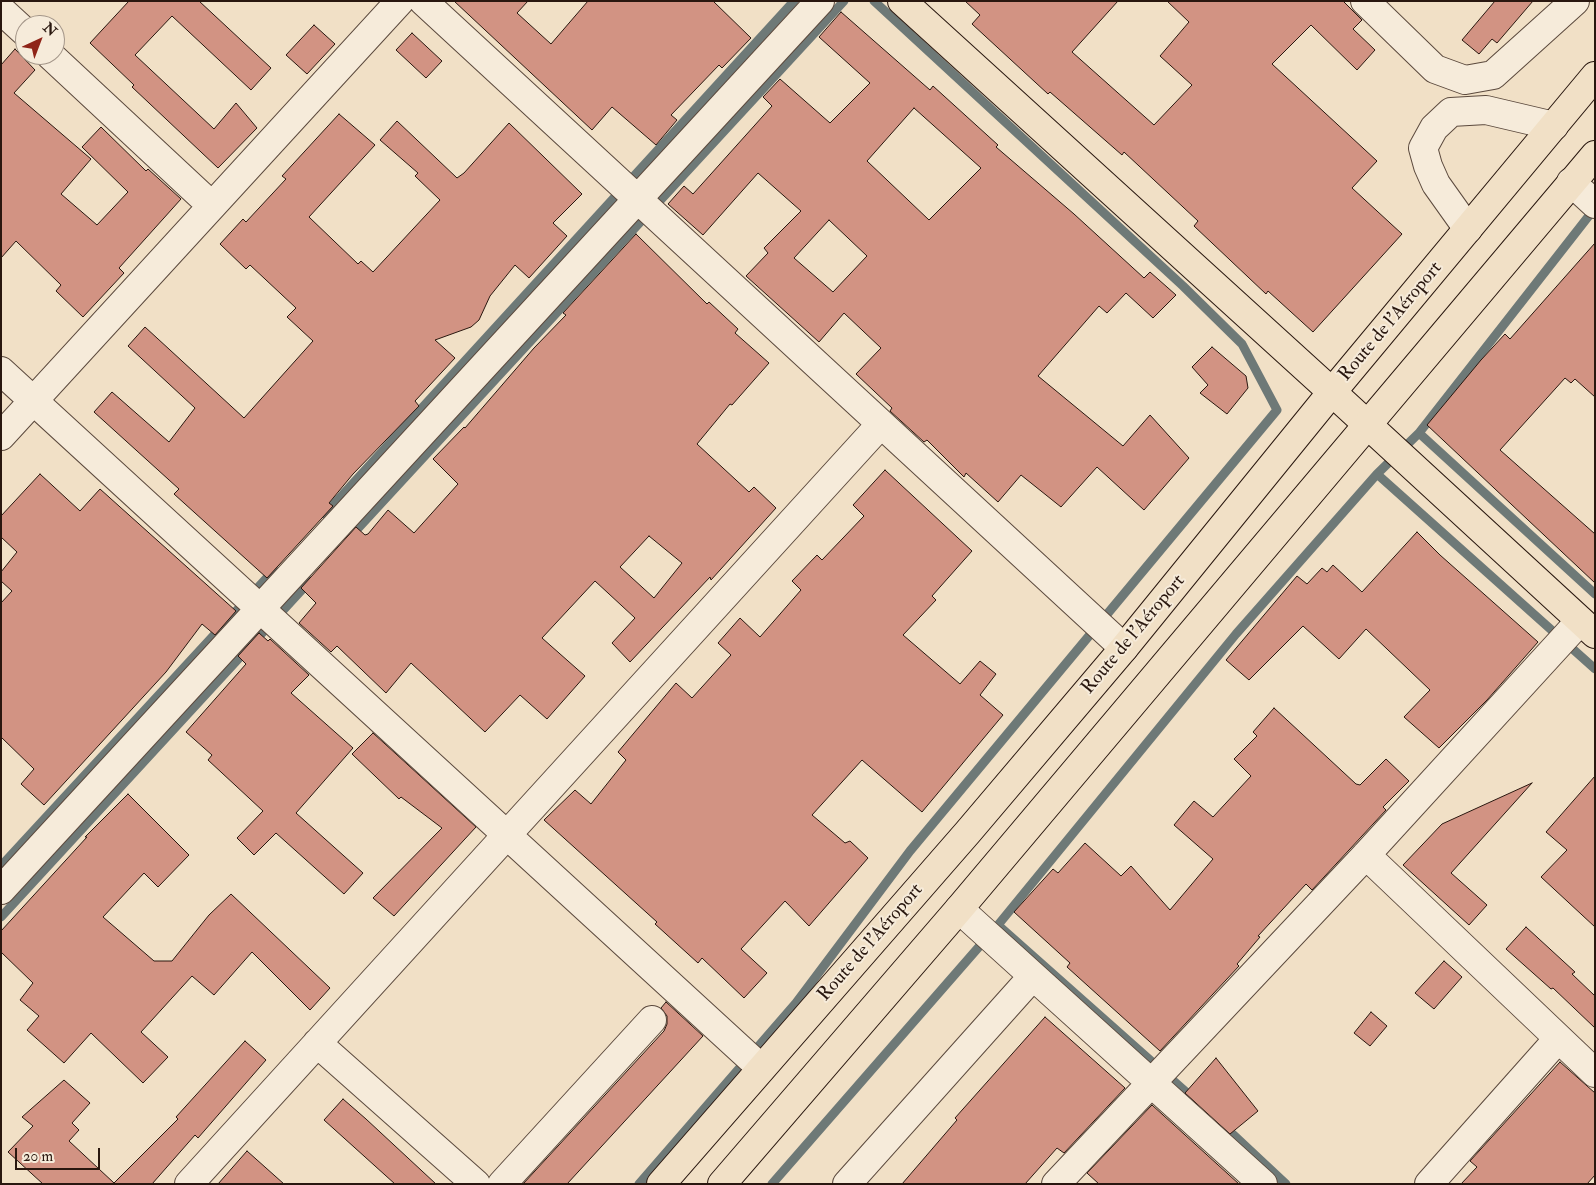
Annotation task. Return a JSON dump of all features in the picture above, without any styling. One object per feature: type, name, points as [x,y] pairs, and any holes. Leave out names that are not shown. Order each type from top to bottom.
[{"type":"main road","points":[[902,1],[1588,627]]},
{"type":"main road","name":"Route de l'Aéroport","points":[[661,1184],[968,832],[1124,648],[1332,392],[1595,76]]},
{"type":"main road","points":[[722,1184],[959,909],[1367,424],[1587,167]]},
{"type":"street","points":[[1,436],[400,1]]},
{"type":"street","points":[[424,1],[1124,648]]},
{"type":"street","points":[[4,882],[260,608],[820,1]]},
{"type":"street","points":[[1365,1],[1436,69],[1465,80],[1493,75],[1575,1]]},
{"type":"street","points":[[1583,1],[1595,12]]},
{"type":"street","points":[[1,10],[15,23]]},
{"type":"street","points":[[61,65],[211,206]]},
{"type":"street","points":[[1468,229],[1436,184],[1428,166],[1423,148],[1434,128],[1451,112],[1486,110],[1554,126]]},
{"type":"street","points":[[1587,167],[1595,204]]},
{"type":"street","points":[[1,371],[761,1068]]},
{"type":"street","points":[[189,1184],[882,424]]},
{"type":"street","points":[[1056,1184],[1366,855],[1588,627]]},
{"type":"street","points":[[1366,855],[1595,1073]]},
{"type":"street","points":[[959,909],[1263,1184]]},
{"type":"street","points":[[847,1184],[1033,976]]},
{"type":"street","points":[[502,1184],[652,1020]]},
{"type":"street","points":[[1429,1184],[1558,1039]]},
{"type":"street","points":[[318,1043],[476,1184]]},
{"type":"building","points":[[129,1],[199,1],[271,68],[251,90],[172,16],[135,55],[214,129],[236,103],[257,128],[218,168],[132,87],[134,85],[90,43]]},
{"type":"building","points":[[454,1],[528,1],[517,13],[551,44],[588,1],[713,1],[751,38],[722,68],[719,65],[671,115],[677,120],[656,145],[612,107],[592,130]]},
{"type":"building","points":[[965,1],[1118,1],[1072,52],[1154,125],[1192,85],[1160,56],[1189,22],[1167,1],[1343,1],[1362,20],[1353,29],[1375,50],[1357,70],[1311,25],[1272,64],[1377,161],[1352,188],[1402,234],[1313,332],[1268,291],[1266,294],[1194,226],[1198,221],[1124,152],[1122,155],[1050,92],[1048,94],[972,24],[980,15]]},
{"type":"building","points":[[1495,1],[1533,1],[1497,43],[1492,39],[1479,54],[1462,40]]},
{"type":"building","points":[[841,12],[930,90],[933,86],[998,145],[996,147],[1074,214],[1144,278],[1150,272],[1176,295],[1153,318],[1126,293],[1107,313],[1099,306],[1038,376],[1123,446],[1150,415],[1189,458],[1144,510],[1097,467],[1061,507],[1021,475],[998,502],[966,473],[964,477],[927,440],[924,442],[890,411],[892,408],[856,374],[881,348],[844,313],[819,342],[746,276],[768,253],[764,248],[801,211],[758,173],[703,235],[668,204],[684,186],[693,194],[772,106],[763,97],[780,79],[830,123],[870,83],[819,37]],"holes":[[[914,108],[981,168],[929,220],[867,161]],[[829,220],[867,256],[833,292],[794,258]]]},
{"type":"building","points":[[314,25],[335,44],[307,74],[286,55]]},
{"type":"building","points":[[412,33],[442,61],[426,78],[396,50]]},
{"type":"building","points":[[15,49],[15,65],[30,65],[35,70],[14,93],[91,159],[61,194],[97,225],[128,192],[82,147],[101,127],[146,171],[148,169],[181,199],[119,268],[124,273],[83,317],[56,291],[61,285],[16,241],[1,258],[1,65]]},
{"type":"building","points":[[339,114],[375,145],[309,217],[358,264],[361,261],[373,272],[440,200],[415,176],[418,173],[380,140],[397,121],[457,178],[464,173],[509,123],[582,194],[553,223],[567,236],[529,278],[515,265],[490,296],[479,320],[471,327],[435,340],[455,358],[415,401],[419,406],[353,474],[329,503],[333,506],[267,578],[174,494],[179,489],[94,412],[112,392],[169,442],[195,408],[128,346],[145,327],[244,418],[313,341],[287,317],[296,308],[250,265],[246,269],[220,244],[243,219],[246,222],[286,179],[282,176]]},
{"type":"building","points":[[636,234],[707,304],[709,302],[738,329],[735,333],[769,363],[732,405],[730,404],[697,444],[749,492],[754,487],[776,508],[711,580],[710,577],[630,662],[612,643],[635,618],[595,581],[542,638],[585,676],[547,719],[520,695],[485,732],[411,663],[386,693],[337,646],[331,652],[299,623],[316,603],[301,588],[356,527],[365,535],[368,534],[388,510],[414,533],[458,484],[433,459],[465,428],[534,348],[566,315],[563,313]],"holes":[[[649,536],[682,563],[654,598],[620,567]]]},
{"type":"building","points":[[1595,243],[1595,397],[1575,379],[1571,383],[1565,378],[1500,450],[1595,534],[1595,583],[1427,425],[1505,334],[1510,339]]},
{"type":"building","points":[[1212,347],[1246,376],[1248,388],[1227,414],[1200,393],[1208,385],[1192,367]]},
{"type":"building","points":[[885,470],[972,551],[932,596],[936,600],[903,635],[960,684],[980,661],[996,674],[980,695],[1003,715],[922,812],[862,760],[812,815],[845,843],[850,841],[868,858],[809,926],[785,901],[741,949],[767,973],[744,998],[702,958],[698,963],[655,924],[657,922],[544,820],[575,790],[591,804],[626,760],[618,752],[676,683],[692,698],[731,655],[718,643],[740,618],[760,637],[801,590],[792,581],[817,555],[822,560],[864,516],[853,505]]},
{"type":"building","points":[[40,474],[80,511],[100,489],[236,611],[215,635],[202,624],[166,672],[44,805],[21,784],[34,769],[1,737],[1,603],[12,591],[1,581],[1,572],[17,552],[1,537],[1,516]]},
{"type":"building","points":[[1417,532],[1440,555],[1538,642],[1487,700],[1439,748],[1404,717],[1430,690],[1366,629],[1339,659],[1303,626],[1249,680],[1226,660],[1297,576],[1307,584],[1322,568],[1327,572],[1333,565],[1362,592]]},
{"type":"building","points":[[259,633],[268,641],[270,639],[309,675],[291,693],[353,748],[296,813],[363,873],[344,894],[276,833],[254,855],[237,838],[263,811],[208,760],[212,755],[186,732],[246,664],[238,656]]},
{"type":"building","points":[[1274,708],[1356,784],[1360,785],[1386,759],[1409,781],[1383,807],[1386,810],[1312,890],[1306,884],[1258,936],[1260,937],[1237,964],[1239,966],[1160,1051],[1067,967],[1070,963],[1014,912],[1053,869],[1058,873],[1085,843],[1121,876],[1131,866],[1170,910],[1213,859],[1174,825],[1194,801],[1213,817],[1251,776],[1234,759],[1257,736],[1253,732]]},
{"type":"building","points":[[373,733],[476,827],[394,916],[373,898],[442,828],[401,797],[399,799],[352,754]]},
{"type":"building","points":[[1595,776],[1595,927],[1541,877],[1567,850],[1546,832]]},
{"type":"building","points":[[1532,783],[1451,873],[1487,905],[1469,925],[1403,865],[1442,824]]},
{"type":"building","points":[[128,794],[189,855],[158,887],[144,873],[103,917],[154,961],[172,961],[209,915],[231,894],[330,988],[310,1010],[252,952],[214,995],[192,976],[141,1032],[168,1057],[143,1083],[91,1033],[64,1063],[27,1030],[39,1016],[20,1000],[33,983],[1,952],[1,931],[87,837],[85,837]]},
{"type":"building","points":[[1526,927],[1575,972],[1572,974],[1595,996],[1595,1028],[1553,988],[1551,989],[1506,949]]},
{"type":"building","points":[[1444,961],[1462,977],[1434,1009],[1415,993]]},
{"type":"building","points":[[666,1002],[703,1036],[567,1184],[523,1184],[664,1031],[667,1024],[667,1016],[661,1008]]},
{"type":"building","points":[[1371,1012],[1387,1026],[1370,1046],[1354,1033]]},
{"type":"building","points":[[1045,1017],[1125,1088],[1064,1153],[1057,1148],[1025,1184],[902,1184],[957,1120],[955,1118]]},
{"type":"building","points":[[245,1041],[266,1060],[198,1138],[195,1135],[152,1184],[43,1184],[8,1152],[33,1126],[22,1117],[64,1080],[90,1103],[72,1123],[79,1130],[69,1141],[114,1183],[178,1119],[176,1117]]},
{"type":"building","points":[[1216,1058],[1258,1111],[1230,1134],[1185,1093]]},
{"type":"building","points":[[1560,1062],[1595,1093],[1595,1175],[1587,1184],[1461,1184],[1477,1167],[1470,1161]]},
{"type":"building","points":[[343,1099],[436,1184],[395,1184],[324,1120]]},
{"type":"building","points":[[1152,1105],[1239,1184],[1099,1184],[1087,1173]]},
{"type":"building","points":[[247,1151],[284,1184],[218,1184]]},
{"type":"waterway","points":[[325,514],[794,1]]},
{"type":"waterway","points":[[351,536],[844,1]]},
{"type":"waterway","points":[[639,1184],[796,1003],[910,851],[1277,410],[1242,344],[1183,286],[874,1]]},
{"type":"waterway","points":[[772,1184],[998,925],[1236,634],[1377,474],[1419,433],[1595,208]]},
{"type":"waterway","points":[[1419,433],[1595,594]]},
{"type":"waterway","points":[[1377,474],[1595,669]]},
{"type":"waterway","points":[[1,866],[274,570]]},
{"type":"waterway","points":[[1,917],[310,581]]},
{"type":"waterway","points":[[998,925],[1194,1099]]},
{"type":"waterway","points":[[1224,1126],[1286,1184]]}]
